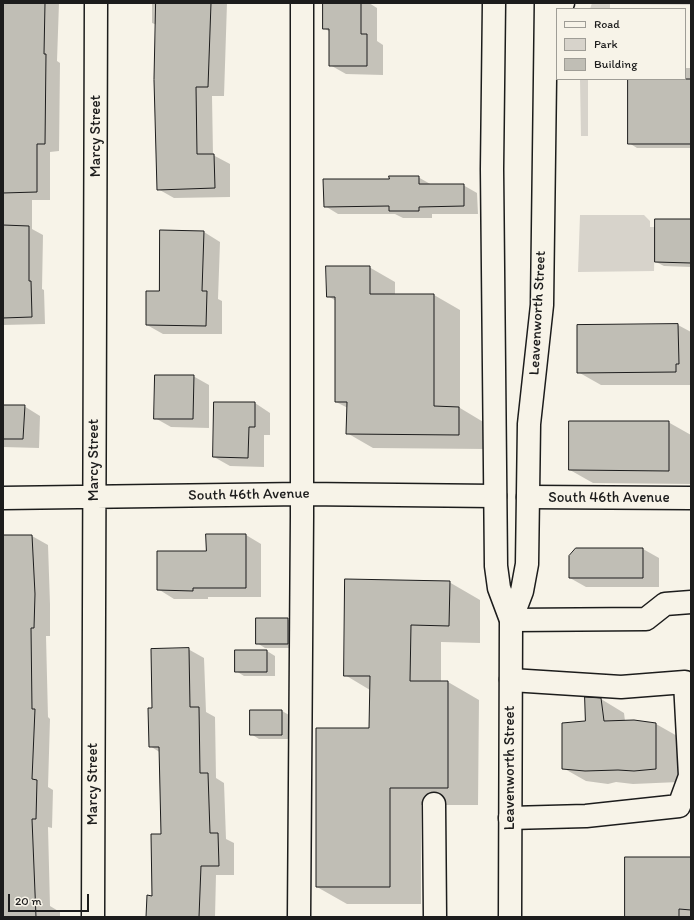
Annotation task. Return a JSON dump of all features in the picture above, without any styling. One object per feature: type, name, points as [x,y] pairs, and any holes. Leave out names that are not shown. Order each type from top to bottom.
[{"type":"main road","name":"Marcy Street","points":[[93,917],[96,3]]},
{"type":"main road","points":[[299,917],[302,494],[302,3]]},
{"type":"main road","name":"Leavenworth Street","points":[[494,3],[492,169],[496,566],[499,588],[511,620],[510,917]]},
{"type":"main road","name":"Leavenworth Street","points":[[511,620],[522,591],[527,564],[529,424],[542,305],[544,35],[546,3]]},
{"type":"main road","points":[[544,35],[556,15]]},
{"type":"main road","name":"South 46th Avenue","points":[[3,498],[94,498],[302,494],[495,496]]},
{"type":"main road","name":"South 46th Avenue","points":[[528,497],[691,498]]},
{"type":"main road","points":[[511,620],[646,619],[665,604],[691,602]]},
{"type":"main road","points":[[510,818],[586,816],[679,806],[690,776],[688,680],[621,687],[511,680]]},
{"type":"main road","points":[[434,804],[435,917]]},
{"type":"green space","points":[[592,3],[691,3],[691,5],[610,4],[610,8],[590,8]]},
{"type":"green space","points":[[580,80],[588,80],[588,136],[581,136]]},
{"type":"green space","points":[[580,215],[644,215],[650,221],[650,227],[655,227],[654,271],[578,272]]},
{"type":"building","points":[[3,3],[45,3],[45,144],[37,144],[37,192],[3,193]]},
{"type":"building","points":[[156,3],[211,3],[208,87],[196,87],[197,154],[214,154],[215,188],[157,190],[154,80]]},
{"type":"building","points":[[323,3],[361,3],[361,34],[367,34],[367,66],[329,66],[329,29],[323,29]]},
{"type":"building","points":[[691,79],[691,144],[628,144],[628,80]]},
{"type":"building","points":[[389,176],[419,176],[419,184],[464,184],[464,206],[419,207],[419,211],[389,211],[389,206],[324,207],[323,179],[389,179]]},
{"type":"building","points":[[655,219],[691,219],[691,263],[655,262]]},
{"type":"building","points":[[3,225],[29,226],[29,281],[31,281],[32,317],[3,318]]},
{"type":"building","points":[[160,230],[204,231],[202,291],[207,291],[206,326],[146,325],[146,291],[159,291]]},
{"type":"building","points":[[326,266],[370,266],[370,294],[434,294],[434,406],[459,407],[459,435],[346,434],[347,402],[335,402],[335,297],[327,297]]},
{"type":"building","points":[[678,324],[679,364],[676,364],[676,372],[577,373],[577,325]]},
{"type":"building","points":[[155,375],[194,375],[193,419],[154,419]]},
{"type":"building","points":[[214,402],[255,402],[255,427],[249,427],[248,458],[213,457]]},
{"type":"building","points":[[3,405],[25,405],[23,439],[3,439]]},
{"type":"building","points":[[569,421],[669,421],[669,471],[569,470]]},
{"type":"building","points":[[206,534],[246,534],[246,588],[193,588],[193,591],[157,590],[157,551],[206,551]]},
{"type":"building","points":[[3,535],[32,535],[35,594],[34,628],[31,628],[32,709],[35,709],[32,779],[37,780],[36,819],[32,819],[36,917],[3,917]]},
{"type":"building","points":[[576,548],[643,548],[643,578],[569,578],[569,556]]},
{"type":"building","points":[[345,579],[450,581],[449,626],[411,625],[410,681],[448,681],[448,788],[390,788],[390,887],[316,887],[316,728],[369,728],[370,676],[344,676]]},
{"type":"building","points":[[256,618],[288,618],[288,644],[256,644]]},
{"type":"building","points":[[189,648],[190,707],[199,707],[200,773],[208,773],[210,833],[218,833],[219,866],[201,866],[199,917],[146,917],[147,895],[152,896],[151,834],[161,834],[159,747],[149,747],[148,708],[152,708],[151,649]]},
{"type":"building","points":[[235,650],[267,650],[267,672],[235,672]]},
{"type":"building","points":[[585,697],[601,698],[604,721],[634,720],[656,723],[656,769],[634,771],[585,771],[562,769],[562,723],[585,721]]},
{"type":"building","points":[[250,710],[282,710],[282,735],[250,735]]},
{"type":"building","points":[[625,857],[691,857],[691,910],[679,909],[679,917],[625,917]]}]
